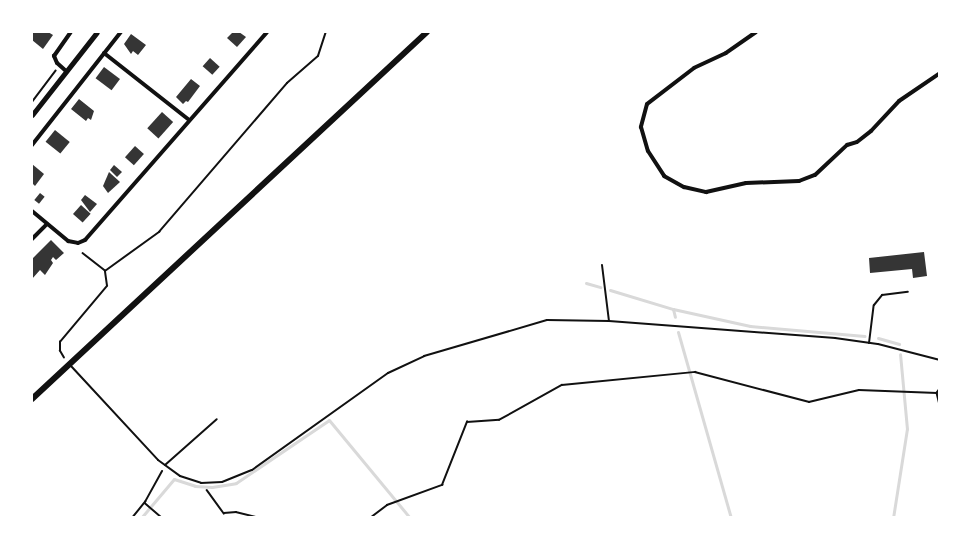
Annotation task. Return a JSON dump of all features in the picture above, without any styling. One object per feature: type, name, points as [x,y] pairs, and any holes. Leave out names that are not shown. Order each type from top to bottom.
[{"type":"main road","points":[[32,399],[427,32]]},
{"type":"street","points":[[66,71],[59,66],[54,56],[71,32]]},
{"type":"street","points":[[32,115],[97,32]]},
{"type":"street","points":[[32,145],[121,32]]},
{"type":"street","points":[[32,212],[68,241],[78,243],[91,234],[267,32]]},
{"type":"street","points":[[756,32],[726,53],[694,68],[647,105],[641,128],[648,151],[664,176],[684,187],[706,192],[746,183],[799,181],[815,175],[847,145],[858,142],[871,131],[900,101],[939,73]]},
{"type":"street","points":[[104,53],[189,120]]},
{"type":"street","points":[[32,239],[47,224]]},
{"type":"lane","points":[[602,265],[609,321]]},
{"type":"lane","points":[[869,343],[874,305],[882,295],[908,292]]},
{"type":"lane","points":[[69,364],[165,465],[180,476],[201,483],[222,482],[237,478],[252,470],[388,373],[424,356],[547,320],[609,321],[869,343],[939,360]]},
{"type":"lane","points":[[165,465],[218,419]]},
{"type":"path","points":[[105,271],[159,232],[287,83],[318,56],[326,32]]},
{"type":"path","points":[[32,102],[59,66]]},
{"type":"path","points":[[69,364],[60,351],[60,342],[104,291],[108,279],[105,271],[83,254]]},
{"type":"path","points":[[370,518],[387,505],[442,485],[467,422],[499,420],[562,385],[694,372],[809,402],[859,390],[937,393]]},
{"type":"path","points":[[939,389],[937,393],[939,405]]},
{"type":"path","points":[[132,518],[145,502],[165,465]]},
{"type":"path","points":[[205,487],[224,513],[230,512],[260,518]]},
{"type":"path","points":[[145,502],[162,518]]},
{"type":"building","points":[[32,32],[48,32],[53,35],[43,49],[32,40]]},
{"type":"building","points":[[233,32],[239,32],[246,37],[237,47],[227,38]]},
{"type":"building","points":[[131,34],[146,45],[138,55],[133,51],[131,54],[124,44]]},
{"type":"building","points":[[210,58],[220,67],[212,75],[203,66]]},
{"type":"building","points":[[104,67],[120,79],[112,90],[96,78]]},
{"type":"building","points":[[191,79],[200,86],[188,102],[183,104],[176,97]]},
{"type":"building","points":[[79,99],[94,111],[91,120],[88,118],[86,121],[71,109]]},
{"type":"building","points":[[162,112],[173,122],[158,138],[147,128]]},
{"type":"building","points":[[55,130],[70,142],[60,154],[46,142]]},
{"type":"building","points":[[135,146],[144,154],[134,165],[125,157]]},
{"type":"building","points":[[32,164],[44,174],[35,186],[32,183]]},
{"type":"building","points":[[114,165],[122,172],[117,177],[110,170]]},
{"type":"building","points":[[109,172],[120,182],[108,193],[103,186]]},
{"type":"building","points":[[40,193],[45,197],[39,204],[34,200]]},
{"type":"building","points":[[85,195],[97,204],[90,212],[81,200]]},
{"type":"building","points":[[81,205],[91,214],[83,223],[73,214]]},
{"type":"building","points":[[51,240],[64,253],[56,260],[53,257],[51,260],[53,263],[45,275],[40,270],[32,279],[32,259]]},
{"type":"building","points":[[924,252],[927,276],[913,278],[912,269],[870,273],[869,258]]},
{"type":"waterway","points":[[586,283],[600,287]]},
{"type":"waterway","points":[[610,290],[673,309],[750,326],[865,336]]},
{"type":"waterway","points":[[673,309],[675,317]]},
{"type":"waterway","points":[[678,332],[731,518]]},
{"type":"waterway","points":[[878,338],[899,344]]},
{"type":"waterway","points":[[893,518],[907,429],[900,354]]},
{"type":"waterway","points":[[141,518],[174,479],[195,486],[212,487],[236,483],[329,420],[410,518]]}]
